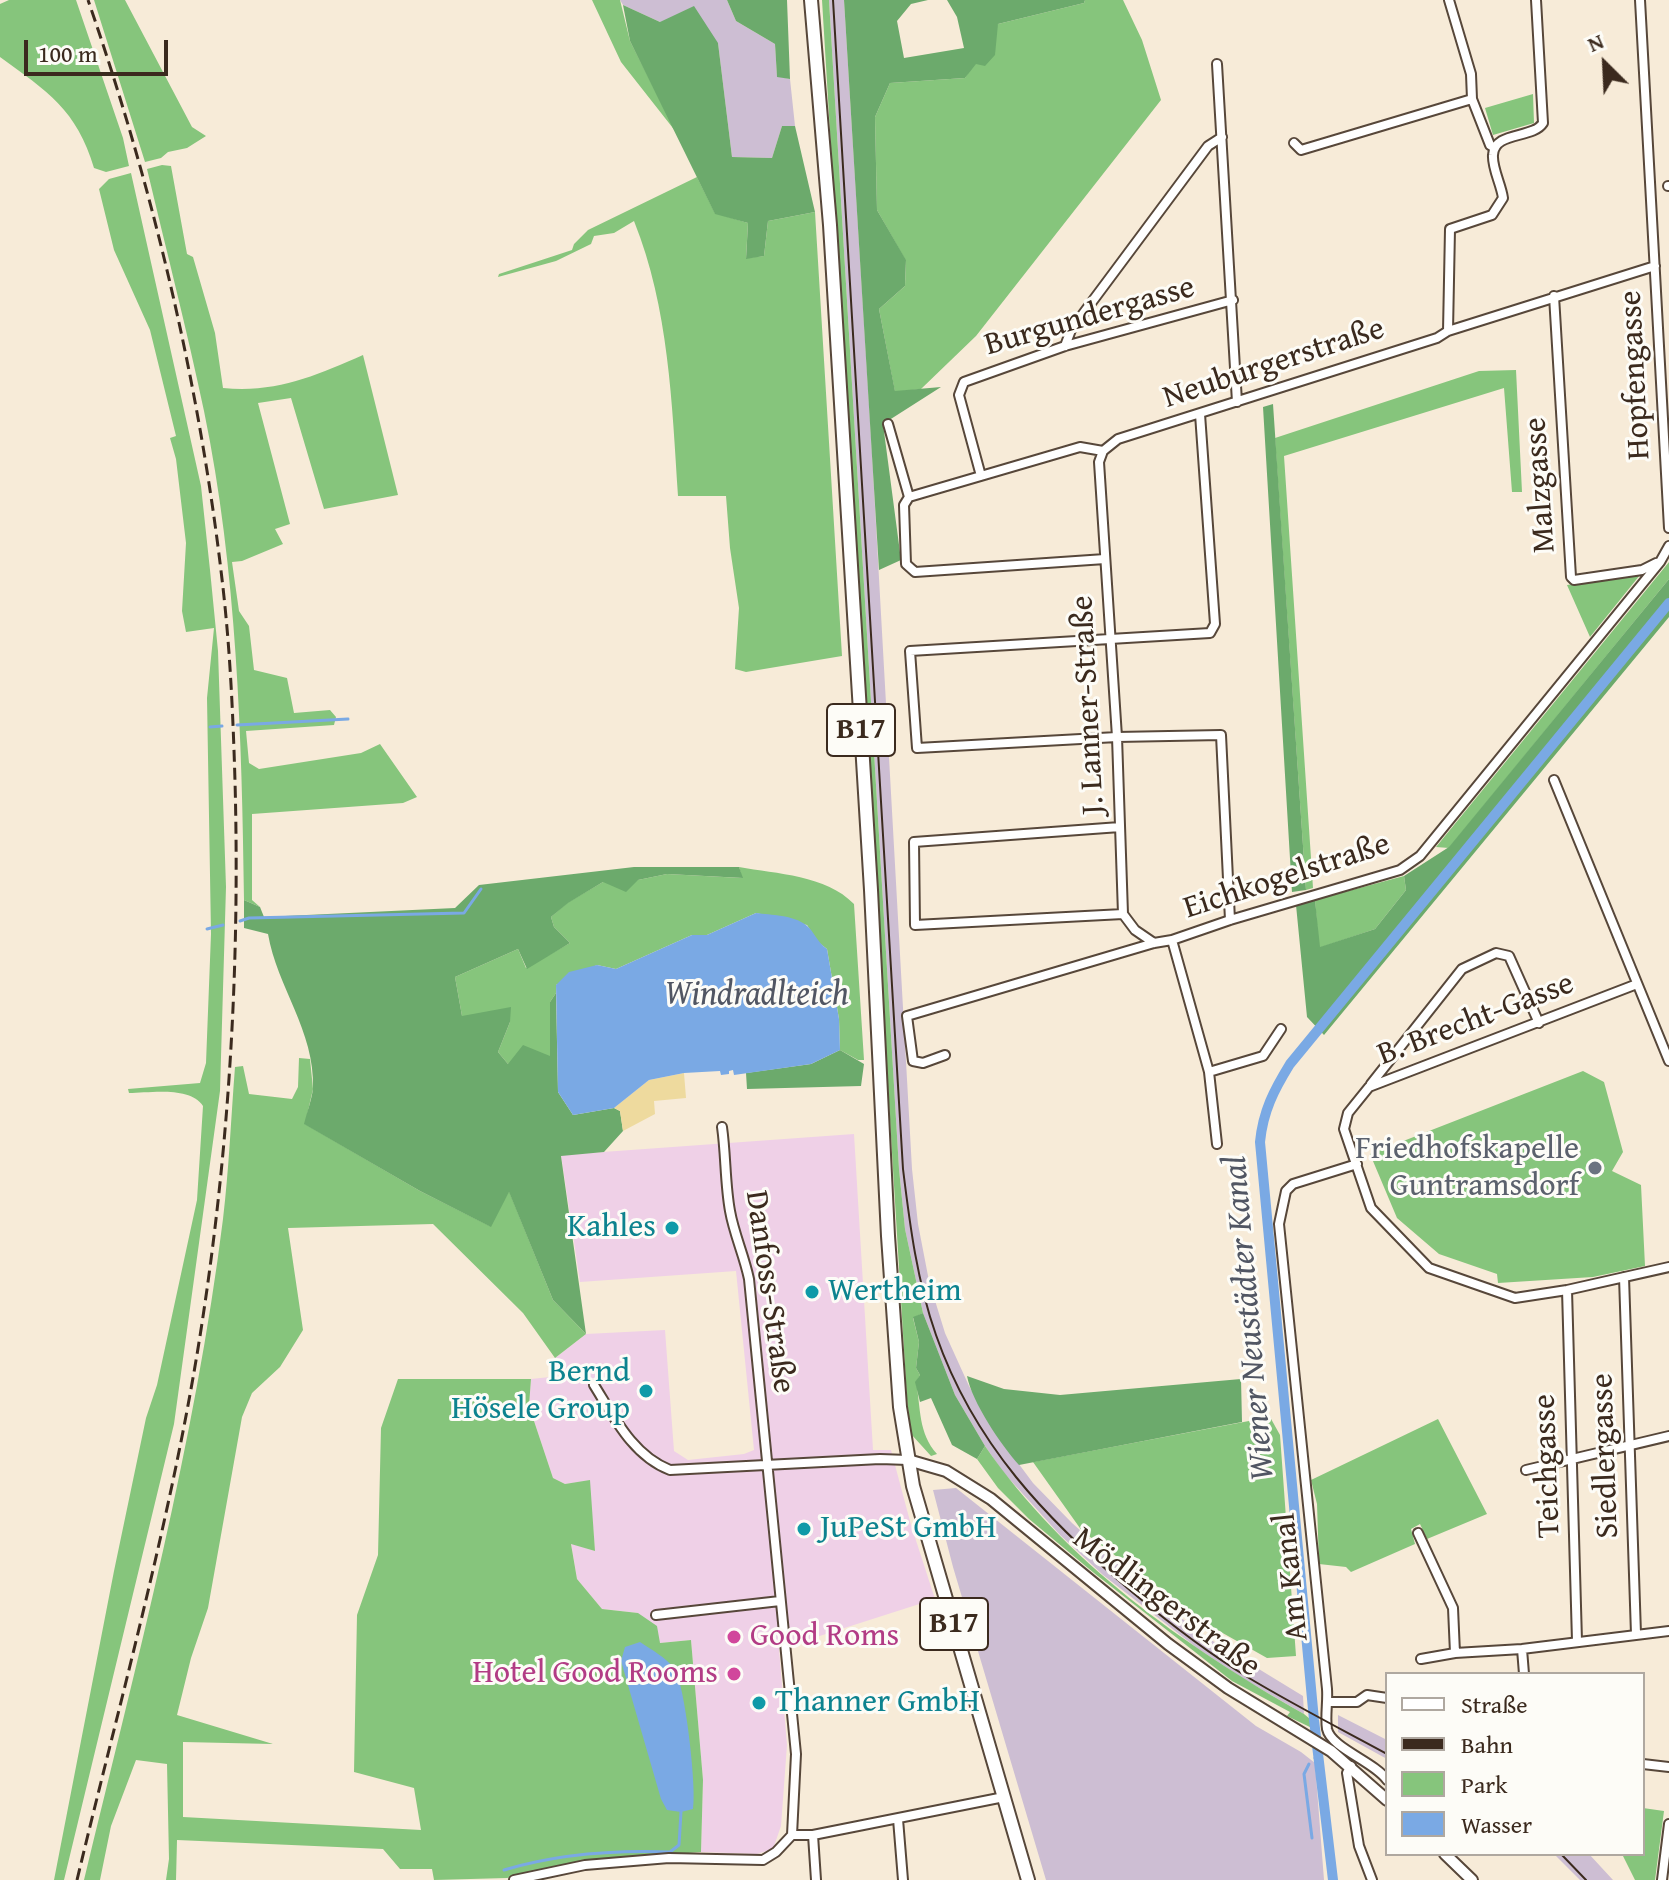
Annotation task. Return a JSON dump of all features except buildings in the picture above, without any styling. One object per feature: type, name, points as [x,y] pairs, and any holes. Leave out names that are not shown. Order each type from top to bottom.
[{"type":"main road","name":"B17","points":[[811,0],[830,225],[871,890],[895,1355],[908,1460],[1028,1880]]},
{"type":"street","points":[[1449,0],[1471,74],[1472,99],[1490,145],[1495,148]]},
{"type":"street","points":[[1448,331],[1450,229],[1492,215],[1503,198],[1493,156],[1495,148],[1502,140],[1538,129],[1543,123],[1536,0]]},
{"type":"street","name":"Hopfengasse","points":[[1640,0],[1669,528]]},
{"type":"street","points":[[1217,64],[1237,402]]},
{"type":"street","points":[[1294,143],[1301,150],[1472,99]]},
{"type":"street","points":[[1065,346],[1071,330],[1208,146],[1222,137]]},
{"type":"street","name":"Neuburgerstraße","points":[[909,497],[1080,447],[1103,451],[1118,439],[1437,338],[1448,331],[1554,296],[1655,266]]},
{"type":"street","name":"Malzgasse","points":[[1554,296],[1571,577],[1574,580],[1642,570],[1660,562]]},
{"type":"street","name":"Burgundergasse","points":[[981,476],[959,395],[964,382],[1065,346],[1233,300]]},
{"type":"street","points":[[1200,414],[1215,624],[1210,633],[910,651],[917,748],[1117,737],[1221,735],[1230,920]]},
{"type":"street","points":[[888,424],[909,497],[904,505],[906,564],[915,572],[1105,559]]},
{"type":"street","name":"J. Lanner-Straße","points":[[1103,451],[1099,462],[1117,737],[1123,914]]},
{"type":"street","name":"Eichkogelstraße","points":[[945,1055],[923,1063],[913,1061],[907,1016],[1400,870],[1420,856],[1660,562],[1669,546]]},
{"type":"street","points":[[1554,780],[1637,984],[1667,1049],[1669,1061]]},
{"type":"street","points":[[1120,827],[914,842],[915,925],[1123,914],[1135,930],[1154,943]]},
{"type":"street","points":[[1172,940],[1209,1072],[1217,1144]]},
{"type":"street","points":[[1369,1087],[1462,969],[1496,953],[1509,956],[1539,1023]]},
{"type":"street","name":"B. Brecht-Gasse","points":[[1357,1164],[1344,1129],[1348,1113],[1369,1087],[1637,984]]},
{"type":"street","points":[[1209,1072],[1263,1056],[1281,1029]]},
{"type":"street","name":"Danfoss-Straße","points":[[722,1127],[733,1230],[744,1253],[749,1279],[768,1465],[796,1754],[792,1835]]},
{"type":"street","points":[[1357,1164],[1371,1208],[1429,1268],[1515,1298],[1567,1290],[1669,1267]]},
{"type":"street","name":"Am Kanal","points":[[1357,1164],[1293,1184],[1286,1191],[1279,1224],[1328,1702],[1328,1733],[1385,1778]]},
{"type":"street","name":"Siedlergasse","points":[[1624,1277],[1636,1634]]},
{"type":"street","name":"Teichgasse","points":[[1567,1290],[1577,1641]]},
{"type":"street","points":[[594,1385],[627,1437],[654,1464],[670,1470],[908,1460]]},
{"type":"street","points":[[1526,1470],[1669,1436]]},
{"type":"street","name":"Mödlingerstraße","points":[[908,1460],[946,1471],[991,1499],[1168,1644],[1228,1688],[1310,1736],[1385,1794]]},
{"type":"street","points":[[1418,1533],[1453,1608],[1455,1653]]},
{"type":"street","points":[[656,1615],[780,1601]]},
{"type":"street","points":[[1421,1659],[1669,1631]]},
{"type":"street","points":[[1522,1649],[1524,1672]]},
{"type":"street","points":[[1328,1702],[1357,1702],[1367,1695],[1385,1698]]},
{"type":"street","points":[[1645,1764],[1669,1767]]},
{"type":"street","points":[[1351,1766],[1347,1773],[1359,1846],[1372,1880]]},
{"type":"street","points":[[514,1880],[560,1876],[585,1865],[669,1858],[763,1860],[776,1852],[792,1835],[813,1835],[1004,1797]]},
{"type":"street","points":[[898,1819],[903,1880]]},
{"type":"street","points":[[1662,1880],[1669,1824]]},
{"type":"street","points":[[813,1835],[816,1880]]},
{"type":"street","points":[[1447,1856],[1472,1880]]},
{"type":"shaded area","points":[[620,0],[727,0],[736,21],[775,44],[777,76],[790,79],[795,126],[782,126],[772,158],[732,157],[718,43],[660,22],[623,5]]},
{"type":"shaded area","points":[[829,0],[844,0],[912,1169],[929,1281],[945,1333],[969,1386],[998,1436],[1033,1483],[1072,1523],[1164,1605],[1208,1638],[1303,1696],[1304,1714],[1197,1648],[1103,1575],[1060,1535],[1003,1472],[985,1446],[955,1395],[923,1313],[905,1229],[899,1169]]},
{"type":"shaded area","points":[[854,1134],[873,1450],[891,1450],[935,1599],[779,1649],[787,1745],[781,1826],[773,1849],[757,1854],[701,1852],[703,1780],[691,1640],[660,1643],[638,1613],[602,1609],[577,1579],[571,1543],[595,1551],[589,1481],[565,1484],[553,1478],[529,1406],[531,1379],[560,1376],[555,1358],[586,1334],[665,1330],[674,1451],[688,1460],[744,1454],[754,1450],[736,1271],[580,1282],[561,1155]]},
{"type":"shaded area","points":[[956,1488],[1256,1726],[1315,1763],[1324,1880],[1046,1880],[933,1490]]},
{"type":"shaded area","points":[[1338,1715],[1385,1739],[1385,1758],[1338,1732]]},
{"type":"shaded area","points":[[1556,1856],[1591,1856],[1613,1880],[1580,1880]]},
{"type":"green space","points":[[9,0],[76,0],[123,138],[129,166],[106,172],[94,168],[79,131],[69,116],[46,92],[0,57],[0,4]]},
{"type":"green space","points":[[94,0],[125,0],[192,127],[206,136],[187,148],[145,162]]},
{"type":"green space","points":[[592,0],[620,0],[630,41],[676,132],[621,62]]},
{"type":"green space","points":[[727,0],[787,0],[790,79],[777,77],[775,44],[736,21]]},
{"type":"green space","points":[[822,0],[829,0],[899,1169],[905,1229],[923,1313],[913,1318],[919,1342],[916,1368],[920,1375],[916,1382],[923,1429],[937,1454],[931,1456],[911,1434],[907,1399]]},
{"type":"green space","points":[[844,0],[928,0],[911,4],[897,21],[904,58],[964,48],[957,17],[947,0],[1085,0],[1084,3],[998,24],[995,55],[985,66],[976,64],[965,78],[890,83],[875,117],[877,210],[906,260],[905,286],[879,309],[895,391],[941,387],[883,424],[901,560],[879,570]]},
{"type":"green space","points":[[1085,0],[1123,0],[1142,40],[1161,100],[976,336],[921,389],[895,392],[879,309],[905,286],[906,261],[877,210],[875,117],[890,83],[965,78],[998,24],[1084,3]]},
{"type":"green space","points":[[623,5],[660,22],[694,6],[718,43],[732,157],[772,158],[782,126],[795,126],[815,212],[768,221],[764,256],[746,259],[748,223],[715,214],[630,41]]},
{"type":"green space","points":[[1533,94],[1534,123],[1493,135],[1485,108]]},
{"type":"green space","points":[[171,166],[187,254],[193,257],[215,333],[223,388],[261,388],[295,381],[363,355],[398,495],[324,509],[291,398],[258,403],[290,524],[275,529],[283,544],[232,562],[239,611],[249,626],[254,670],[287,678],[294,713],[330,710],[336,717],[334,725],[246,731],[249,763],[259,769],[361,753],[380,744],[417,797],[403,803],[252,814],[252,900],[260,907],[244,900],[236,654],[215,471],[204,411],[147,169]]},
{"type":"green space","points":[[131,173],[201,486],[218,651],[226,887],[220,1091],[174,1424],[64,1880],[54,1880],[146,1418],[157,1385],[197,1200],[203,1106],[197,1100],[179,1093],[129,1093],[128,1089],[200,1083],[206,1063],[211,934],[207,698],[214,628],[186,632],[182,611],[186,543],[176,459],[170,438],[176,436],[150,330],[114,250],[99,189],[109,179]]},
{"type":"green space","points":[[697,177],[715,213],[748,223],[746,258],[764,256],[768,221],[815,212],[842,656],[746,672],[735,669],[739,608],[726,496],[678,496],[671,391],[662,322],[646,254],[634,221],[614,233],[594,236],[591,244],[556,261],[498,277],[499,274],[572,250],[588,230]]},
{"type":"green space","points":[[1516,370],[1522,492],[1512,492],[1504,388],[1284,456],[1313,888],[1306,890],[1275,438],[1479,371]]},
{"type":"green space","points":[[1273,404],[1306,890],[1292,892],[1263,407]]},
{"type":"green space","points":[[1669,562],[1669,579],[1449,848],[1436,847]]},
{"type":"green space","points":[[1640,575],[1590,637],[1567,585]]},
{"type":"green space","points":[[1669,579],[1669,617],[1324,1035],[1307,1017],[1296,905],[1315,900],[1320,947],[1375,929],[1406,890],[1404,876],[1449,847]]},
{"type":"green space","points":[[634,867],[739,867],[743,878],[667,874],[638,880],[626,892],[603,882],[551,917],[554,927],[570,943],[527,969],[518,949],[455,977],[462,1016],[511,1007],[510,1022],[498,1052],[508,1064],[523,1045],[550,1056],[550,1002],[556,993],[558,1092],[573,1115],[614,1108],[620,1111],[623,1131],[604,1152],[561,1156],[586,1334],[553,1300],[509,1192],[491,1227],[420,1191],[304,1124],[313,1088],[308,1047],[268,934],[244,928],[244,900],[260,907],[264,917],[455,908],[479,885]]},
{"type":"green space","points":[[739,867],[815,881],[843,894],[854,904],[864,1060],[840,1050],[839,1019],[827,949],[818,942],[807,925],[756,913],[707,935],[692,935],[616,969],[597,965],[556,985],[556,993],[550,1002],[550,1057],[508,1064],[498,1052],[510,1022],[462,1016],[455,977],[518,949],[526,968],[570,943],[554,927],[551,917],[567,903],[603,882],[667,874],[742,878]]},
{"type":"green space","points":[[1404,876],[1406,890],[1375,929],[1319,948],[1315,900]]},
{"type":"green space","points":[[840,1050],[864,1064],[861,1086],[747,1089],[746,1073],[811,1064]]},
{"type":"green space","points":[[299,1058],[310,1059],[313,1089],[305,1124],[420,1191],[490,1226],[509,1191],[553,1300],[586,1334],[555,1358],[523,1313],[433,1224],[288,1228],[303,1330],[280,1367],[252,1393],[242,1417],[208,1608],[191,1658],[177,1715],[273,1744],[183,1742],[183,1817],[421,1830],[414,1788],[354,1772],[357,1615],[378,1555],[381,1428],[398,1379],[531,1379],[529,1406],[553,1478],[565,1484],[590,1480],[595,1551],[571,1544],[577,1579],[602,1609],[638,1613],[657,1626],[660,1643],[691,1640],[703,1780],[701,1852],[576,1862],[507,1878],[434,1880],[432,1869],[400,1869],[383,1849],[177,1840],[176,1880],[166,1880],[169,1859],[167,1764],[136,1760],[111,1826],[100,1880],[84,1880],[163,1551],[197,1386],[223,1219],[235,1067],[243,1066],[249,1094],[292,1099],[298,1087]]},
{"type":"green space","points":[[1583,1071],[1604,1082],[1623,1152],[1612,1171],[1641,1185],[1645,1266],[1593,1277],[1498,1283],[1497,1274],[1439,1254],[1397,1218],[1370,1154]]},
{"type":"green space","points":[[923,1313],[955,1395],[985,1446],[977,1459],[952,1445],[931,1398],[920,1402],[915,1382],[920,1375],[916,1368],[919,1342],[913,1317]]},
{"type":"green space","points":[[967,1376],[1004,1389],[1060,1395],[1241,1379],[1242,1422],[1019,1465],[988,1423]]},
{"type":"green space","points":[[1270,1417],[1280,1435],[1296,1656],[1267,1658],[1212,1627],[1082,1531],[1033,1462]]},
{"type":"green space","points":[[1438,1419],[1487,1514],[1427,1539],[1420,1524],[1411,1529],[1415,1544],[1351,1572],[1346,1567],[1319,1564],[1317,1504],[1311,1480]]},
{"type":"green space","points":[[985,1446],[1016,1488],[1051,1527],[1129,1598],[1215,1660],[1304,1714],[1314,1729],[1287,1716],[1290,1712],[1232,1681],[1029,1519],[998,1488],[977,1459]]},
{"type":"green space","points":[[1645,1808],[1664,1811],[1655,1880],[1635,1880],[1623,1856],[1645,1856]]},
{"type":"sand","points":[[684,1073],[686,1098],[654,1101],[655,1114],[623,1131],[620,1111],[614,1108],[649,1080]]},
{"type":"water","name":"Windradlteich","points":[[756,913],[801,922],[827,949],[839,1019],[840,1050],[811,1064],[734,1075],[733,1070],[721,1075],[720,1071],[684,1073],[649,1080],[614,1108],[573,1115],[558,1092],[556,985],[569,972],[597,965],[616,969],[692,935],[707,935]]},
{"type":"water","points":[[640,1642],[667,1660],[678,1678],[689,1737],[693,1809],[681,1812],[667,1810],[661,1799],[621,1661],[625,1647]]},
{"type":"waterway","name":"Wiener Neustädter Kanal","points":[[1333,1880],[1314,1720],[1260,1142],[1264,1120],[1274,1092],[1290,1064],[1669,603]]},
{"type":"waterway","points":[[237,725],[348,719]]},
{"type":"waterway","points":[[210,727],[222,726]]},
{"type":"waterway","points":[[240,921],[249,918],[464,913],[481,889]]},
{"type":"waterway","points":[[207,929],[223,925]]},
{"type":"waterway","name":"Wiener Neustädter Kanal","points":[[1315,1758],[1320,1755]]},
{"type":"waterway","points":[[1309,1764],[1304,1774],[1312,1838]]},
{"type":"waterway","points":[[504,1870],[586,1854],[670,1852],[679,1845],[681,1812]]},
{"type":"tram line","points":[[833,0],[903,1169],[915,1253],[929,1315],[952,1374],[992,1445],[1016,1477],[1070,1536],[1146,1604],[1219,1658],[1283,1698],[1385,1753]]},
{"type":"tram line","points":[[1563,1856],[1586,1880]]},
{"type":"railway","points":[[77,1880],[160,1541],[200,1336],[225,1129],[236,920],[231,680],[212,505],[171,286],[133,142],[88,0]]},
{"type":"place","name":"Friedhofskapelle Guntramsdorf","points":[[1595,1168]]},
{"type":"place","name":"Kahles","points":[[672,1228]]},
{"type":"place","name":"Wertheim","points":[[812,1292]]},
{"type":"place","name":"Bernd Hösele Group","points":[[646,1391]]},
{"type":"place","name":"JuPeSt GmbH","points":[[804,1529]]},
{"type":"place","name":"Good Roms","points":[[734,1637]]},
{"type":"place","name":"Hotel Good Rooms","points":[[734,1674]]},
{"type":"place","name":"Thanner GmbH","points":[[759,1703]]}]
